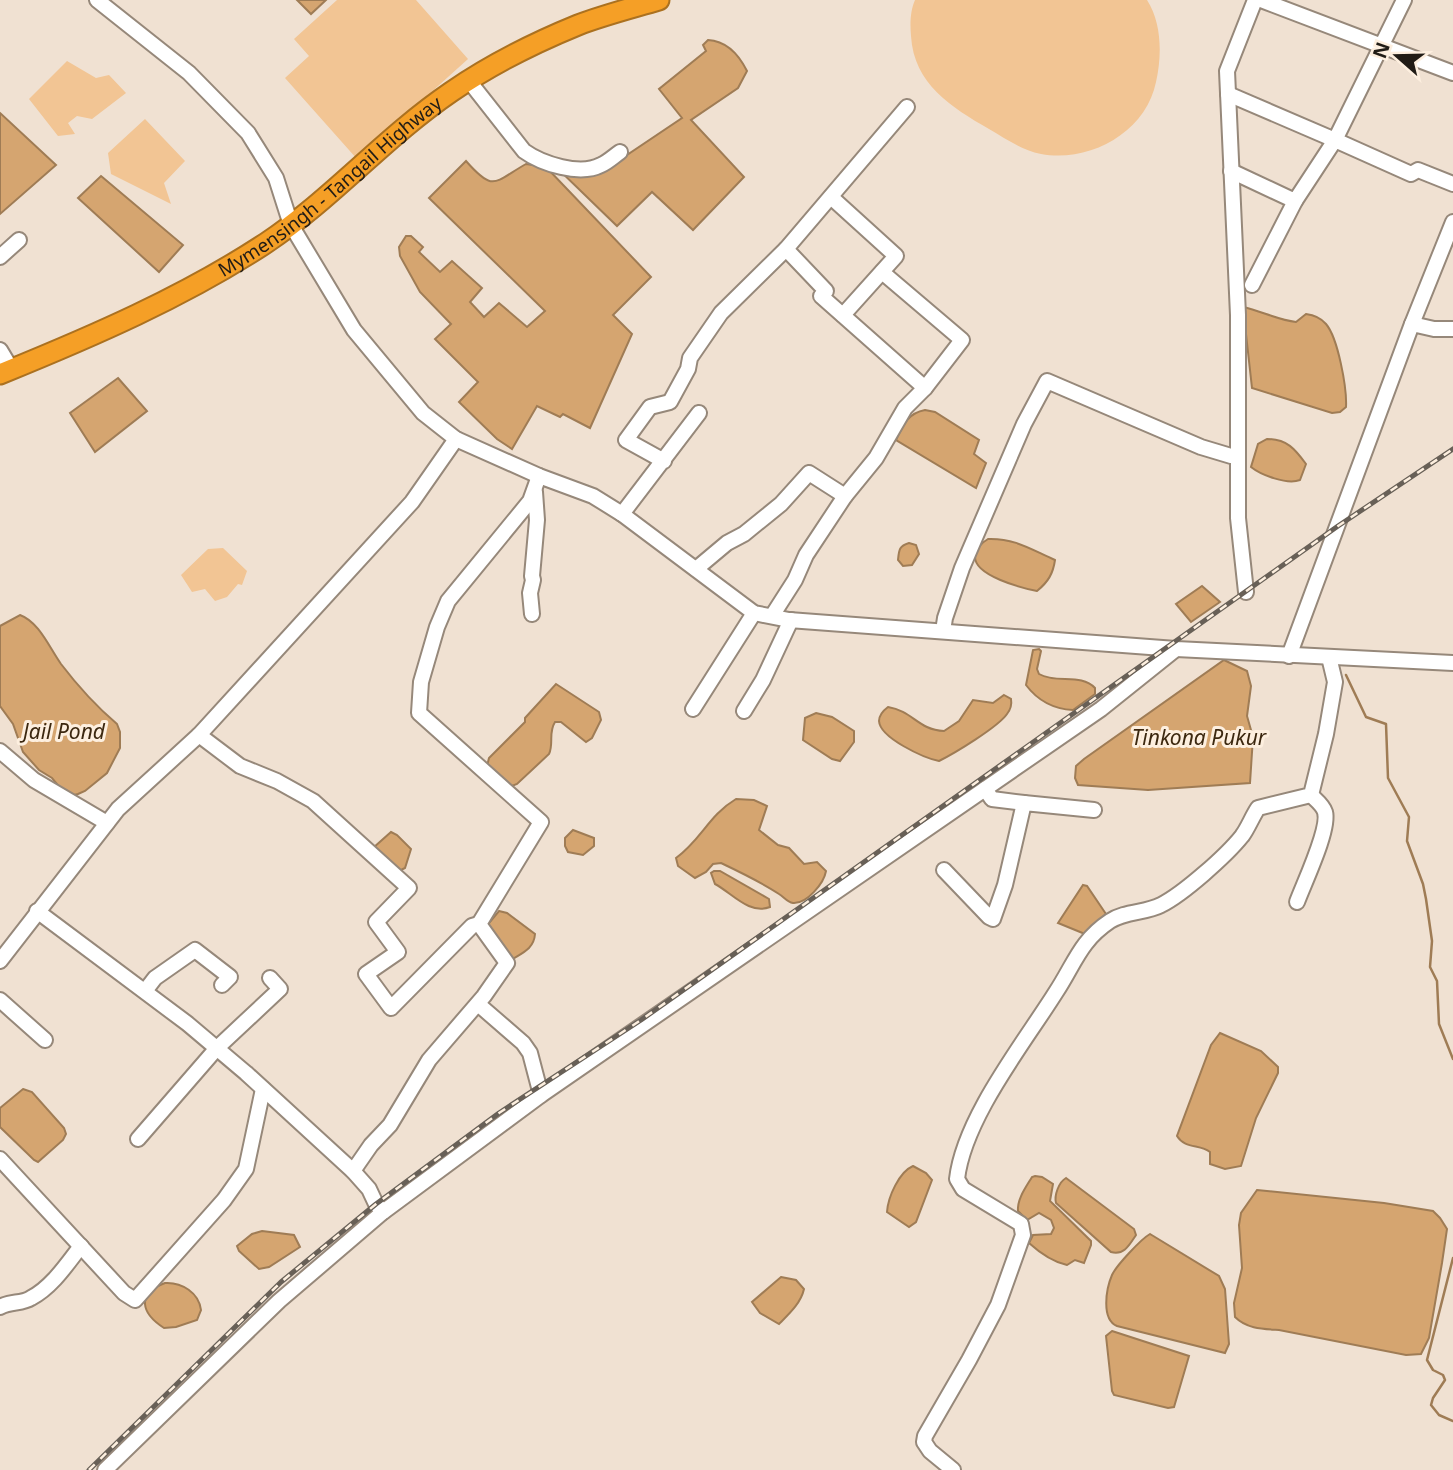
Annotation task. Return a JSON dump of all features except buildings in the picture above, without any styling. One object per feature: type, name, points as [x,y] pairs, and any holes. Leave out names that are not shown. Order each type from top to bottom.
[{"type":"highway","name":"Mymensingh - Tangail Highway","points":[[6,372],[145,311],[224,268],[291,225],[406,126],[495,65],[579,25],[659,0]]},
{"type":"street","points":[[97,0],[189,73],[248,133],[276,178],[291,225],[354,330],[424,412],[456,439],[537,482],[593,496],[622,514],[754,613],[791,620],[1176,649],[1453,663]]},
{"type":"street","points":[[1246,592],[1238,518],[1238,315],[1227,71],[1255,0]]},
{"type":"street","points":[[1261,0],[1453,73]]},
{"type":"street","points":[[1252,285],[1295,201],[1335,141],[1405,0]]},
{"type":"street","points":[[469,81],[524,151],[533,157],[568,168],[591,169],[602,165],[620,152]]},
{"type":"street","points":[[1228,94],[1411,174],[1418,170],[1453,184]]},
{"type":"street","points":[[664,461],[626,440],[650,407],[670,402],[688,369],[690,358],[721,313],[786,249],[907,107]]},
{"type":"street","points":[[1231,171],[1295,201]]},
{"type":"street","points":[[831,197],[896,256],[843,315]]},
{"type":"street","points":[[1289,656],[1412,324],[1453,222]]},
{"type":"street","points":[[0,257],[19,240]]},
{"type":"street","points":[[786,249],[826,291],[821,296],[925,388]]},
{"type":"street","points":[[772,617],[795,580],[806,555],[845,496],[876,458],[905,408],[925,388],[961,340],[881,272]]},
{"type":"street","points":[[1412,324],[1434,329],[1453,329]]},
{"type":"street","points":[[0,350],[6,372]]},
{"type":"street","points":[[943,631],[962,569],[1024,424],[1047,381],[1201,447],[1231,456]]},
{"type":"street","points":[[622,514],[699,414]]},
{"type":"street","points":[[0,961],[118,809],[199,735],[412,502],[456,439]]},
{"type":"street","points":[[696,569],[781,504],[808,473],[845,496]]},
{"type":"street","points":[[532,614],[530,593],[537,520],[537,482]]},
{"type":"street","points":[[199,735],[240,766],[277,781],[313,801],[409,888],[376,922],[398,953],[366,974],[391,1008],[472,926],[479,924],[541,821],[419,713],[421,682],[437,627],[448,601],[530,501],[537,482]]},
{"type":"street","points":[[693,709],[754,613]]},
{"type":"street","points":[[744,711],[763,680],[791,620]]},
{"type":"street","points":[[105,1470],[279,1301],[383,1212],[541,1095],[1101,709],[1176,649]]},
{"type":"street","points":[[1311,795],[1335,682],[1329,657]]},
{"type":"street","points":[[0,751],[34,780],[107,823]]},
{"type":"street","points":[[985,789],[992,799],[1094,810]]},
{"type":"street","points":[[1297,902],[1322,837],[1326,818],[1325,810],[1311,795]]},
{"type":"street","points":[[953,1470],[930,1451],[924,1442],[925,1436],[970,1360],[998,1304],[1023,1235],[1021,1224],[963,1189],[957,1179],[968,1141],[987,1101],[1057,991],[1084,942],[1112,919],[1160,906],[1192,884],[1241,836],[1258,808],[1311,795]]},
{"type":"street","points":[[944,870],[993,919],[1005,885],[1024,803]]},
{"type":"street","points":[[37,911],[145,991],[263,1088],[353,1171],[369,1189],[383,1212]]},
{"type":"street","points":[[353,1171],[371,1145],[390,1125],[429,1060],[478,1004],[507,963],[479,924]]},
{"type":"street","points":[[145,991],[155,978],[195,950],[230,977],[222,985]]},
{"type":"street","points":[[138,1139],[217,1048],[280,989],[270,978]]},
{"type":"street","points":[[0,1000],[45,1041]]},
{"type":"street","points":[[478,1004],[523,1043],[530,1053],[541,1095]]},
{"type":"street","points":[[0,1159],[124,1293],[135,1300],[223,1200],[246,1169],[263,1088]]},
{"type":"street","points":[[0,1307],[30,1300],[55,1278],[81,1246]]},
{"type":"shaded area","points":[[337,0],[416,0],[468,59],[357,159],[285,78],[309,56],[294,39]]},
{"type":"shaded area","points":[[915,0],[1147,0],[1156,19],[1160,51],[1156,82],[1150,100],[1141,116],[1128,129],[1096,148],[1060,156],[1027,150],[961,112],[948,103],[927,81],[919,68],[911,36]]},
{"type":"shaded area","points":[[67,61],[96,78],[109,75],[126,93],[92,119],[77,116],[68,123],[75,134],[58,136],[29,99]]},
{"type":"shaded area","points":[[145,119],[185,161],[164,183],[171,204],[111,174],[108,153]]},
{"type":"shaded area","points":[[223,548],[247,571],[242,585],[238,584],[227,597],[215,601],[205,589],[192,592],[181,575],[208,549]]},
{"type":"water","points":[[297,0],[326,0],[311,14]]},
{"type":"water","points":[[708,40],[721,43],[731,50],[747,71],[738,88],[691,120],[744,177],[693,230],[652,192],[617,226],[556,167],[612,165],[682,118],[659,89],[706,51],[703,45]]},
{"type":"water","points":[[0,113],[56,165],[0,214]]},
{"type":"water","points":[[466,161],[489,181],[500,179],[526,164],[546,167],[651,277],[613,315],[632,334],[590,428],[563,414],[560,417],[537,406],[512,449],[497,439],[459,402],[478,382],[435,339],[451,324],[420,292],[400,256],[399,247],[406,236],[411,236],[423,247],[419,252],[440,272],[452,261],[482,288],[470,302],[484,317],[499,303],[527,327],[545,311],[429,198]]},
{"type":"water","points":[[101,176],[183,245],[159,272],[78,198]]},
{"type":"water","points":[[1243,307],[1289,321],[1296,322],[1306,314],[1324,322],[1338,351],[1346,407],[1340,412],[1332,413],[1252,388]]},
{"type":"water","points":[[118,378],[147,411],[95,452],[70,413]]},
{"type":"water","points":[[925,410],[935,412],[979,440],[974,454],[986,463],[976,488],[896,440],[910,417]]},
{"type":"water","points":[[1267,439],[1285,443],[1294,449],[1306,464],[1300,480],[1274,478],[1251,467],[1258,444]]},
{"type":"water","points":[[988,539],[1015,543],[1055,560],[1049,577],[1037,591],[991,575],[977,564],[975,557],[979,546]]},
{"type":"water","points":[[909,543],[916,545],[919,554],[912,565],[903,566],[898,560],[899,551]]},
{"type":"water","points":[[1202,586],[1220,602],[1191,622],[1176,604]]},
{"type":"water","name":"Jail Pond","points":[[20,615],[33,623],[67,672],[117,724],[120,732],[120,748],[107,773],[78,794],[61,789],[23,752],[13,724],[0,706],[0,626]]},
{"type":"water","points":[[1039,649],[1039,674],[1083,681],[1095,688],[1095,694],[1073,710],[1053,706],[1036,696],[1026,685],[1033,650]]},
{"type":"water","name":"Tinkona Pukur","points":[[1224,660],[1247,671],[1251,686],[1247,716],[1253,737],[1250,783],[1148,790],[1078,785],[1075,778],[1076,766],[1084,759]]},
{"type":"water","points":[[556,684],[599,712],[601,720],[592,738],[586,742],[561,722],[555,722],[549,754],[517,784],[512,786],[500,780],[487,766],[489,758],[525,722],[525,718]]},
{"type":"water","points":[[1004,695],[1011,699],[1011,705],[1002,719],[976,739],[939,761],[914,752],[894,740],[881,727],[879,721],[881,714],[888,707],[904,712],[935,730],[944,731],[959,721],[973,700],[993,703]]},
{"type":"water","points":[[816,713],[832,717],[854,731],[854,742],[840,761],[832,759],[803,740],[805,718]]},
{"type":"water","points":[[736,799],[754,800],[767,806],[759,830],[778,845],[789,848],[804,864],[817,862],[826,871],[818,887],[804,900],[793,903],[765,885],[721,863],[713,864],[695,878],[678,866],[676,858],[719,812]]},
{"type":"water","points":[[573,830],[594,838],[594,846],[583,855],[568,852],[565,846],[565,838]]},
{"type":"water","points":[[391,832],[411,849],[405,868],[399,871],[373,848]]},
{"type":"water","points":[[720,871],[769,899],[770,907],[755,908],[741,902],[715,884],[711,873]]},
{"type":"water","points":[[1083,885],[1087,886],[1106,914],[1085,934],[1058,923]]},
{"type":"water","points":[[499,911],[507,913],[535,934],[530,947],[511,960],[488,930],[489,923]]},
{"type":"water","points":[[1220,1033],[1261,1051],[1278,1067],[1278,1073],[1256,1118],[1241,1166],[1225,1169],[1210,1164],[1210,1152],[1188,1145],[1177,1136],[1211,1045]]},
{"type":"water","points":[[23,1089],[32,1092],[64,1128],[66,1134],[63,1140],[38,1162],[0,1127],[0,1108]]},
{"type":"water","points":[[913,1166],[932,1180],[916,1222],[909,1227],[887,1212],[895,1186]]},
{"type":"water","points":[[1035,1176],[1053,1184],[1050,1201],[1091,1241],[1084,1263],[1075,1260],[1067,1265],[1062,1264],[1047,1257],[1029,1243],[1033,1235],[1051,1234],[1054,1228],[1051,1220],[1039,1213],[1027,1220],[1018,1211],[1022,1193]]},
{"type":"water","points":[[1066,1178],[1134,1229],[1136,1235],[1126,1248],[1120,1252],[1111,1252],[1056,1203],[1058,1189]]},
{"type":"water","points":[[1257,1190],[1384,1203],[1433,1211],[1440,1218],[1447,1229],[1429,1338],[1421,1354],[1406,1355],[1279,1330],[1256,1328],[1235,1317],[1234,1303],[1242,1268],[1239,1225],[1241,1213]]},
{"type":"water","points":[[262,1231],[294,1235],[300,1247],[269,1267],[259,1269],[237,1246],[252,1234]]},
{"type":"water","points":[[1150,1234],[1219,1276],[1225,1289],[1229,1344],[1225,1353],[1117,1326],[1112,1322],[1106,1303],[1112,1275],[1129,1253]]},
{"type":"water","points":[[781,1277],[796,1280],[804,1289],[797,1304],[779,1324],[760,1313],[752,1302]]},
{"type":"water","points":[[165,1283],[178,1284],[197,1298],[201,1310],[197,1320],[164,1328],[150,1316],[145,1304],[146,1298],[156,1287]]},
{"type":"water","points":[[1112,1331],[1189,1356],[1174,1407],[1168,1408],[1114,1395],[1106,1336]]},
{"type":"waterway","points":[[1346,675],[1366,717],[1386,724],[1388,778],[1409,817],[1407,841],[1426,899],[1432,941],[1430,967],[1437,981],[1439,1024],[1453,1059]]},
{"type":"waterway","points":[[1453,1258],[1427,1360],[1433,1370],[1443,1375],[1445,1380],[1431,1405],[1439,1415],[1453,1421]]},
{"type":"railway","points":[[89,1470],[281,1282],[376,1204],[499,1113],[641,1020],[1338,526],[1453,449]]}]
